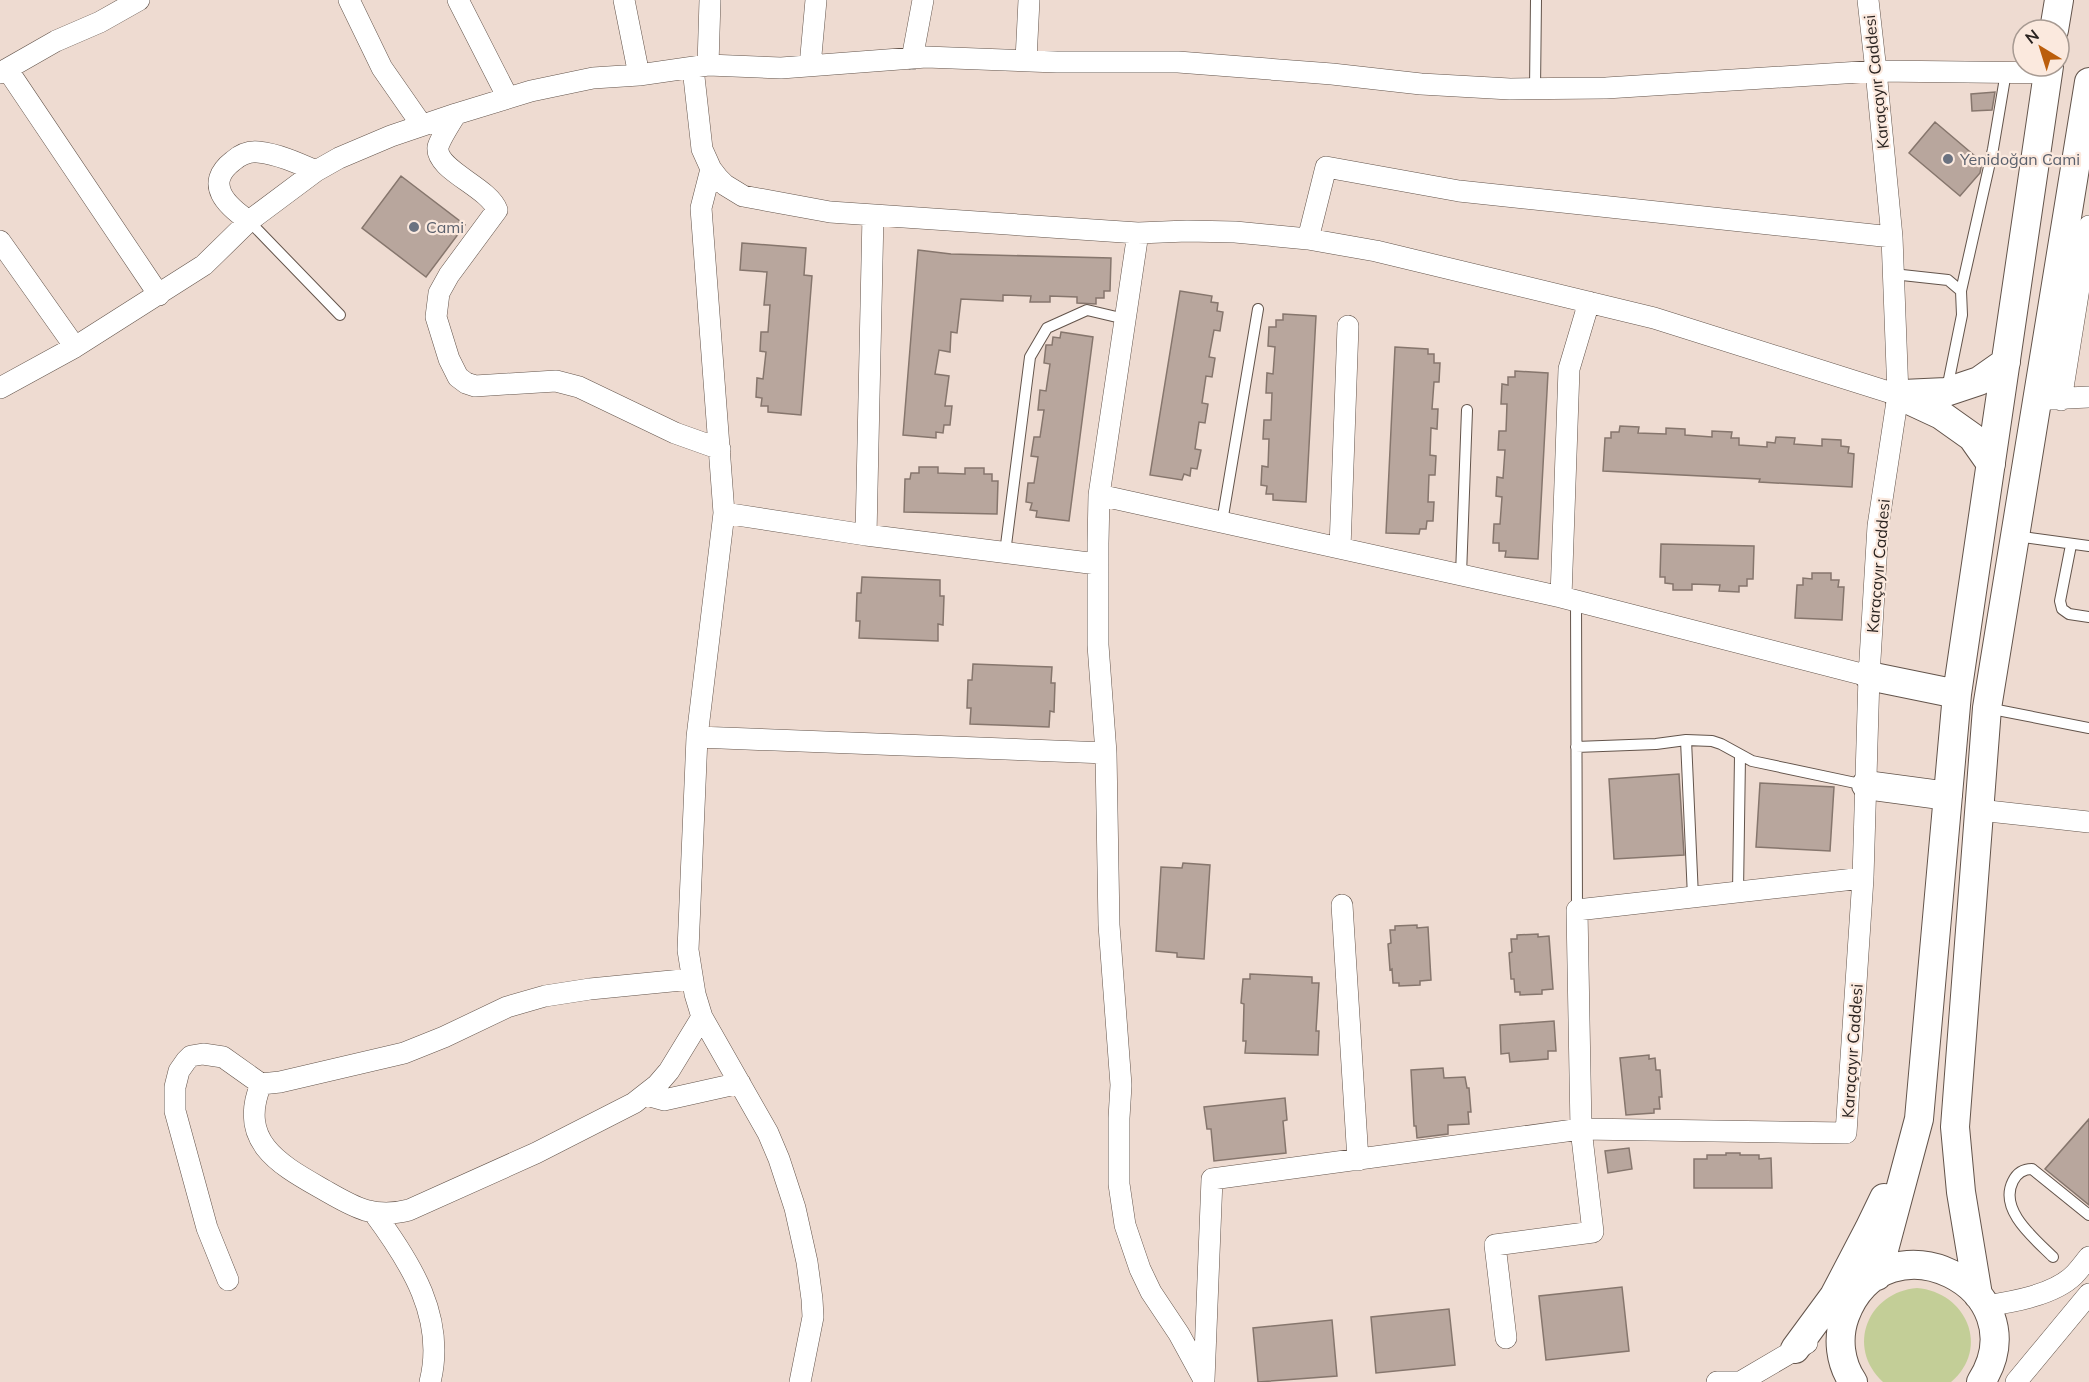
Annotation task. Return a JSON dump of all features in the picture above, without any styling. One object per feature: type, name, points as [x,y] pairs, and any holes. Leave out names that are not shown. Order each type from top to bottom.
[{"type":"street","points":[[140,0],[100,22],[56,41],[4,71],[159,295]]},
{"type":"street","points":[[349,0],[382,68],[421,124]]},
{"type":"street","points":[[458,0],[508,98]]},
{"type":"street","points":[[624,0],[639,75]]},
{"type":"street","points":[[710,0],[701,67],[702,149],[711,169],[725,185],[742,196],[830,212],[1138,233],[1235,232],[1308,239],[1376,251],[1654,318],[1898,395],[1941,415],[1972,437],[1991,464]]},
{"type":"street","points":[[810,66],[816,0]]},
{"type":"street","points":[[912,58],[923,0]]},
{"type":"street","points":[[1026,60],[1029,0]]},
{"type":"street","name":"Karaçayır Caddesi","points":[[1581,1129],[1846,1134],[1863,878],[1869,675],[1878,526],[1898,395],[1892,237],[1868,0]]},
{"type":"street","points":[[2056,18],[2059,0]]},
{"type":"street","points":[[0,388],[75,347],[204,265],[249,221],[315,171],[339,158],[421,124],[508,98],[592,78],[701,67],[781,68],[945,57],[1178,62],[1332,74],[1432,85],[1535,89],[1606,88],[1876,71],[2011,72]]},
{"type":"street","points":[[1876,1276],[1919,1119],[1957,694],[2048,78]]},
{"type":"street","points":[[2049,399],[2089,82]]},
{"type":"street","points":[[456,114],[438,145],[439,152],[450,169],[490,198],[497,210],[449,275],[439,293],[436,317],[448,359],[458,376],[466,383],[475,386],[556,381],[579,387],[675,433],[720,449]]},
{"type":"street","points":[[249,221],[225,201],[219,190],[218,183],[226,166],[237,158],[257,152],[272,155],[315,171]]},
{"type":"street","points":[[1308,239],[1326,168],[1459,191],[1892,237]]},
{"type":"street","points":[[711,169],[701,208],[724,513],[697,736],[688,950],[692,979],[702,1017],[768,1132],[795,1208],[807,1262],[813,1317],[800,1382]]},
{"type":"street","points":[[866,535],[873,215]]},
{"type":"street","points":[[1989,1380],[1993,1334],[1982,1301],[1961,1192],[1955,1127],[1987,708],[2015,536],[2089,226]]},
{"type":"street","points":[[1138,233],[1099,495],[1097,564],[1098,645],[1106,753],[1109,926],[1121,1085],[1118,1151],[1121,1204],[1131,1246],[1140,1269],[1151,1292],[1179,1334],[1205,1381]]},
{"type":"street","points":[[0,240],[75,347]]},
{"type":"street","points":[[1569,599],[1569,369],[1589,302]]},
{"type":"street","points":[[1340,548],[1348,326]]},
{"type":"street","points":[[1898,395],[1946,392],[1979,381],[2006,362]]},
{"type":"street","points":[[2049,399],[2089,398]]},
{"type":"street","points":[[1099,495],[1569,599],[1869,675],[1957,694]]},
{"type":"street","points":[[724,513],[866,535],[1097,564]]},
{"type":"street","points":[[697,736],[1106,753]]},
{"type":"street","points":[[1866,785],[1948,796]]},
{"type":"street","points":[[1979,810],[2089,822]]},
{"type":"street","points":[[1506,1338],[1496,1245],[1593,1232],[1581,1129],[1577,910],[1863,878]]},
{"type":"street","points":[[1342,905],[1358,1160]]},
{"type":"street","points":[[228,1280],[207,1228],[175,1111],[175,1087],[179,1071],[191,1056],[203,1054],[223,1057],[261,1084],[299,1079],[358,1062],[404,1053],[507,1007],[545,996],[692,979]]},
{"type":"street","points":[[261,1084],[255,1106],[256,1128],[265,1148],[274,1158],[284,1167],[351,1205],[375,1213],[398,1213],[478,1180],[585,1129],[646,1095],[669,1071],[702,1017]]},
{"type":"street","points":[[646,1095],[664,1100],[740,1083]]},
{"type":"street","points":[[1795,1350],[1834,1296],[1919,1119]]},
{"type":"street","points":[[1205,1381],[1212,1179],[1581,1129]]},
{"type":"street","points":[[375,1213],[416,1278],[431,1315],[435,1350],[430,1382]]},
{"type":"street","points":[[1853,1382],[1841,1349],[1843,1321],[1856,1295],[1876,1276],[1903,1266],[1931,1266],[1957,1276],[1982,1301],[2018,1300],[2050,1290],[2073,1277],[2089,1257]]},
{"type":"street","points":[[2016,1382],[2089,1294]]},
{"type":"street","points":[[1717,1382],[1743,1382],[1843,1321]]},
{"type":"lane","points":[[1535,89],[1536,0]]},
{"type":"lane","points":[[1946,392],[1962,315],[1961,291],[1993,149],[2006,72]]},
{"type":"lane","points":[[249,221],[340,315]]},
{"type":"lane","points":[[1893,274],[1948,280],[1961,291]]},
{"type":"lane","points":[[1222,522],[1258,309]]},
{"type":"lane","points":[[1006,545],[1030,357],[1047,328],[1087,310],[1125,319]]},
{"type":"lane","points":[[1461,575],[1467,410]]},
{"type":"lane","points":[[2015,536],[2089,546]]},
{"type":"lane","points":[[2071,545],[2060,601],[2062,609],[2069,614],[2089,617]]},
{"type":"lane","points":[[1569,599],[1576,747],[1577,910]]},
{"type":"lane","points":[[1987,708],[2089,728]]},
{"type":"lane","points":[[1576,747],[1656,744],[1686,740],[1721,744],[1752,761],[1866,785]]},
{"type":"lane","points":[[1686,740],[1693,897]]},
{"type":"lane","points":[[1738,892],[1740,756]]},
{"type":"lane","points":[[2053,1257],[2014,1213],[2010,1202],[2010,1191],[2016,1175],[2026,1169],[2032,1170],[2089,1215]]},
{"type":"green space","points":[[1917,1288],[1934,1292],[1949,1300],[1960,1311],[1971,1338],[1969,1354],[1963,1368],[1951,1382],[1883,1382],[1872,1368],[1865,1353],[1864,1338],[1867,1323],[1886,1299],[1900,1292]]},
{"type":"building","points":[[1995,92],[1992,110],[1972,111],[1971,94]]},
{"type":"building","name":"Yenidoğan Cami","points":[[1935,122],[1982,162],[1980,173],[1960,196],[1909,153]]},
{"type":"building","name":"Cami","points":[[401,176],[465,225],[426,277],[362,228]]},
{"type":"building","points":[[742,243],[806,248],[804,275],[812,276],[801,415],[768,412],[768,406],[761,406],[762,398],[756,397],[757,378],[763,379],[766,352],[760,351],[761,332],[768,332],[770,305],[764,305],[767,272],[740,270]]},
{"type":"building","points":[[918,250],[951,254],[1111,258],[1110,291],[1104,291],[1104,298],[1096,298],[1096,304],[1077,303],[1077,297],[1050,296],[1050,302],[1030,302],[1031,296],[1003,295],[1003,301],[961,299],[957,333],[951,332],[950,352],[939,350],[935,374],[949,376],[945,406],[952,406],[950,425],[944,425],[943,433],[936,432],[936,438],[903,435]]},
{"type":"building","points":[[1180,291],[1212,296],[1211,302],[1218,303],[1217,311],[1223,312],[1220,331],[1214,330],[1209,357],[1215,358],[1212,377],[1206,376],[1202,403],[1208,404],[1205,423],[1199,422],[1195,449],[1201,450],[1197,469],[1191,468],[1190,476],[1184,474],[1182,480],[1150,475]]},
{"type":"building","points":[[1283,314],[1316,316],[1306,502],[1273,500],[1273,494],[1266,494],[1267,486],[1261,485],[1262,466],[1268,467],[1269,439],[1263,439],[1264,420],[1271,420],[1272,393],[1266,393],[1267,373],[1273,374],[1275,347],[1268,346],[1269,327],[1276,327],[1276,320],[1283,320]]},
{"type":"building","points":[[1061,332],[1093,337],[1069,521],[1036,517],[1037,511],[1030,510],[1032,503],[1026,502],[1028,483],[1034,483],[1038,457],[1031,456],[1034,437],[1040,437],[1044,410],[1038,410],[1040,390],[1046,391],[1050,364],[1044,363],[1046,345],[1052,345],[1053,337],[1060,338]]},
{"type":"building","points":[[1395,347],[1428,349],[1428,354],[1434,354],[1434,363],[1440,363],[1439,382],[1434,382],[1432,409],[1438,409],[1437,429],[1431,428],[1430,455],[1436,456],[1435,475],[1429,475],[1428,502],[1434,502],[1433,521],[1427,521],[1426,529],[1420,529],[1419,534],[1386,533]]},
{"type":"building","points":[[1515,371],[1548,373],[1538,559],[1505,557],[1506,551],[1499,551],[1499,543],[1493,543],[1494,524],[1500,524],[1502,497],[1496,496],[1497,477],[1503,478],[1505,450],[1498,450],[1499,431],[1506,431],[1507,404],[1501,404],[1502,384],[1508,385],[1508,377],[1515,377]]},
{"type":"building","points":[[1620,426],[1639,427],[1638,433],[1666,434],[1666,428],[1685,429],[1685,435],[1712,437],[1712,431],[1732,432],[1731,438],[1739,438],[1739,445],[1767,447],[1767,442],[1775,443],[1776,437],[1795,438],[1794,444],[1822,446],[1822,439],[1841,440],[1841,446],[1849,447],[1848,453],[1854,454],[1852,487],[1759,482],[1760,479],[1603,471],[1605,438],[1611,438],[1611,432],[1619,432]]},
{"type":"building","points":[[919,467],[938,467],[938,473],[965,474],[965,468],[984,468],[984,474],[992,474],[992,481],[998,481],[997,514],[904,512],[905,479],[910,479],[911,473],[919,473]]},
{"type":"building","points":[[1661,544],[1754,546],[1753,579],[1747,579],[1747,586],[1739,586],[1739,592],[1719,591],[1720,585],[1692,584],[1692,590],[1673,590],[1673,584],[1665,583],[1665,577],[1660,577]]},
{"type":"building","points":[[1812,573],[1831,573],[1831,580],[1839,580],[1838,587],[1844,587],[1842,620],[1795,618],[1797,585],[1803,585],[1803,578],[1812,579]]},
{"type":"building","points":[[862,577],[940,580],[940,596],[944,596],[943,625],[938,624],[938,641],[859,638],[860,621],[856,621],[857,593],[861,593]]},
{"type":"building","points":[[973,664],[1052,667],[1051,683],[1055,683],[1054,712],[1050,711],[1049,727],[970,724],[971,708],[967,708],[968,680],[972,680]]},
{"type":"building","points":[[1679,774],[1684,855],[1614,859],[1609,779]]},
{"type":"building","points":[[1760,783],[1834,787],[1830,851],[1756,847]]},
{"type":"building","points":[[1183,863],[1210,865],[1204,959],[1177,957],[1177,953],[1156,951],[1161,867],[1182,868]]},
{"type":"building","points":[[1417,925],[1417,928],[1428,927],[1431,980],[1420,981],[1420,985],[1399,986],[1399,983],[1393,983],[1392,969],[1390,970],[1388,944],[1391,943],[1390,930],[1395,930],[1395,926]]},
{"type":"building","points":[[1538,934],[1538,937],[1549,936],[1553,989],[1542,990],[1542,994],[1520,995],[1520,992],[1515,992],[1514,979],[1511,979],[1509,953],[1512,952],[1511,939],[1517,939],[1517,935]]},
{"type":"building","points":[[1250,974],[1312,977],[1312,983],[1319,983],[1316,1031],[1319,1031],[1318,1055],[1245,1053],[1244,1004],[1241,1003],[1243,979],[1250,979]]},
{"type":"building","points":[[1554,1021],[1556,1051],[1548,1051],[1548,1059],[1510,1062],[1509,1053],[1501,1054],[1500,1025]]},
{"type":"building","points":[[1649,1055],[1649,1059],[1655,1058],[1656,1070],[1660,1070],[1662,1097],[1659,1097],[1660,1109],[1654,1109],[1654,1113],[1626,1115],[1620,1058]]},
{"type":"building","points":[[1443,1068],[1444,1078],[1465,1077],[1467,1088],[1469,1088],[1471,1112],[1468,1112],[1469,1124],[1448,1125],[1448,1134],[1417,1138],[1416,1126],[1414,1126],[1411,1070]]},
{"type":"building","points":[[1285,1098],[1287,1120],[1283,1121],[1286,1153],[1214,1161],[1211,1129],[1207,1129],[1204,1107]]},
{"type":"building","points":[[2089,1119],[2089,1205],[2045,1169]]},
{"type":"building","points":[[1629,1148],[1632,1169],[1608,1173],[1605,1151]]},
{"type":"building","points":[[1726,1153],[1759,1155],[1759,1159],[1771,1158],[1772,1188],[1694,1188],[1694,1159],[1707,1159],[1707,1155],[1726,1155]]},
{"type":"building","points":[[1622,1287],[1629,1351],[1546,1360],[1539,1296]]},
{"type":"building","points":[[1449,1309],[1455,1365],[1376,1373],[1371,1317]]},
{"type":"building","points":[[1332,1320],[1337,1376],[1258,1382],[1253,1328]]},
{"type":"place","name":"Yenidoğan Cami","points":[[1948,159]]},
{"type":"place","name":"Cami","points":[[414,227]]}]
